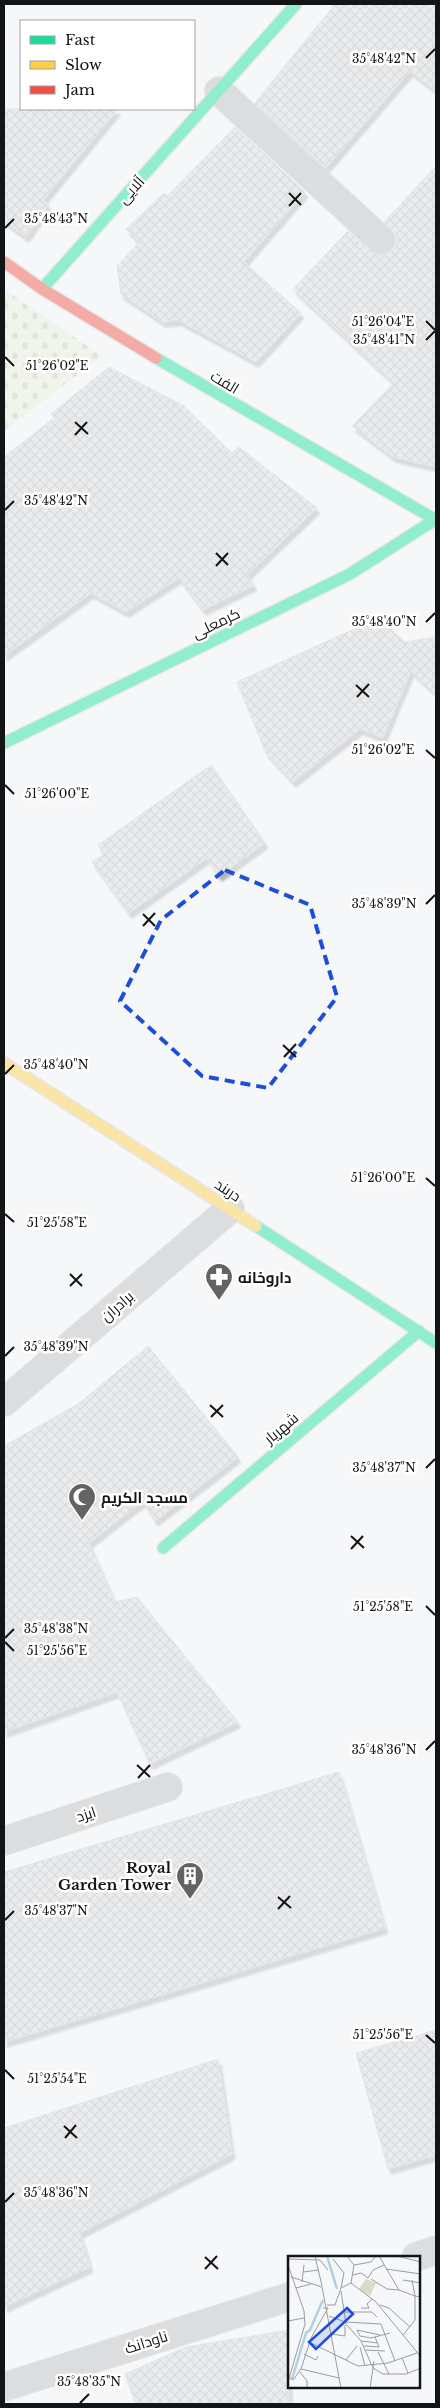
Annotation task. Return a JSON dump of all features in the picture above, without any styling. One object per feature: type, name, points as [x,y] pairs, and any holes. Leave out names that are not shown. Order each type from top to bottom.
[{"type":"street","name":"آلایی","points":[[42,289],[296,4]]},
{"type":"street","points":[[219,91],[382,240]]},
{"type":"street","name":"الفت","points":[[4,262],[42,289],[229,402],[436,520]]},
{"type":"street","name":"کرمعلی","points":[[4,743],[350,574],[436,520]]},
{"type":"street","name":"دربند","points":[[4,1063],[436,1342]]},
{"type":"street","name":"برادران","points":[[4,1402],[230,1209]]},
{"type":"street","name":"شهریار","points":[[163,1548],[419,1332]]},
{"type":"street","name":"ایزد","points":[[4,1841],[168,1787]]},
{"type":"street","points":[[419,2256],[436,2250]]},
{"type":"street","name":"ناودانک","points":[[4,2387],[288,2297]]},
{"type":"highlighted area","points":[[225,870],[310,905],[337,997],[268,1088],[202,1076],[120,1001],[161,920]]},
{"type":"green space","points":[[4,289],[102,356],[4,431]]},
{"type":"building","points":[[335,4],[436,4],[436,91],[410,71],[326,168],[255,103]]},
{"type":"building","points":[[4,109],[117,110],[43,200],[49,205],[26,237],[4,221]]},
{"type":"building","points":[[235,127],[305,192],[244,262],[301,313],[256,362],[178,320],[163,322],[121,294],[117,266],[139,242],[126,229],[164,193],[167,196]]},
{"type":"building","points":[[436,166],[436,467],[393,457],[352,426],[394,383],[293,289],[348,231],[377,255],[385,255],[392,251],[396,244],[396,236],[384,222]]},
{"type":"building","points":[[109,367],[184,406],[232,453],[239,447],[317,508],[247,575],[254,585],[203,610],[179,578],[126,612],[91,593],[4,656],[4,457],[54,418],[51,414]]},
{"type":"building","points":[[363,625],[391,629],[405,642],[436,637],[436,694],[411,671],[383,738],[360,729],[293,782],[266,753],[237,682]]},
{"type":"building","points":[[211,765],[265,843],[219,876],[207,858],[129,913],[92,862],[104,854],[98,845]]},
{"type":"building","points":[[148,1346],[238,1457],[155,1521],[143,1501],[89,1543],[115,1602],[137,1597],[238,1722],[150,1764],[117,1692],[4,1732],[4,1446],[78,1404]]},
{"type":"building","name":"Royal Garden Tower","points":[[339,1772],[385,1928],[4,2042],[4,1872]]},
{"type":"building","points":[[436,2030],[436,2155],[388,2169],[356,2053]]},
{"type":"building","points":[[218,2059],[232,2154],[80,2233],[90,2267],[4,2307],[4,2128]]},
{"type":"building","points":[[288,2330],[289,2404],[136,2404],[125,2374],[186,2347]]},
{"type":"traffic: fast","points":[[42,289],[296,4]]},
{"type":"traffic: fast","points":[[156,358],[436,520]]},
{"type":"traffic: fast","points":[[4,743],[350,574],[436,519]]},
{"type":"traffic: fast","points":[[256,1226],[436,1343]]},
{"type":"traffic: fast","points":[[163,1548],[419,1331]]},
{"type":"traffic: slow","points":[[4,1063],[256,1226]]},
{"type":"traffic: jam","points":[[4,262],[42,289],[156,358]]},
{"type":"place","name":"داروخانه","points":[[219,1301]]},
{"type":"place","name":"مسجد الکریم","points":[[82,1521]]},
{"type":"place","name":"Royal Garden Tower","points":[[190,1900]]}]
